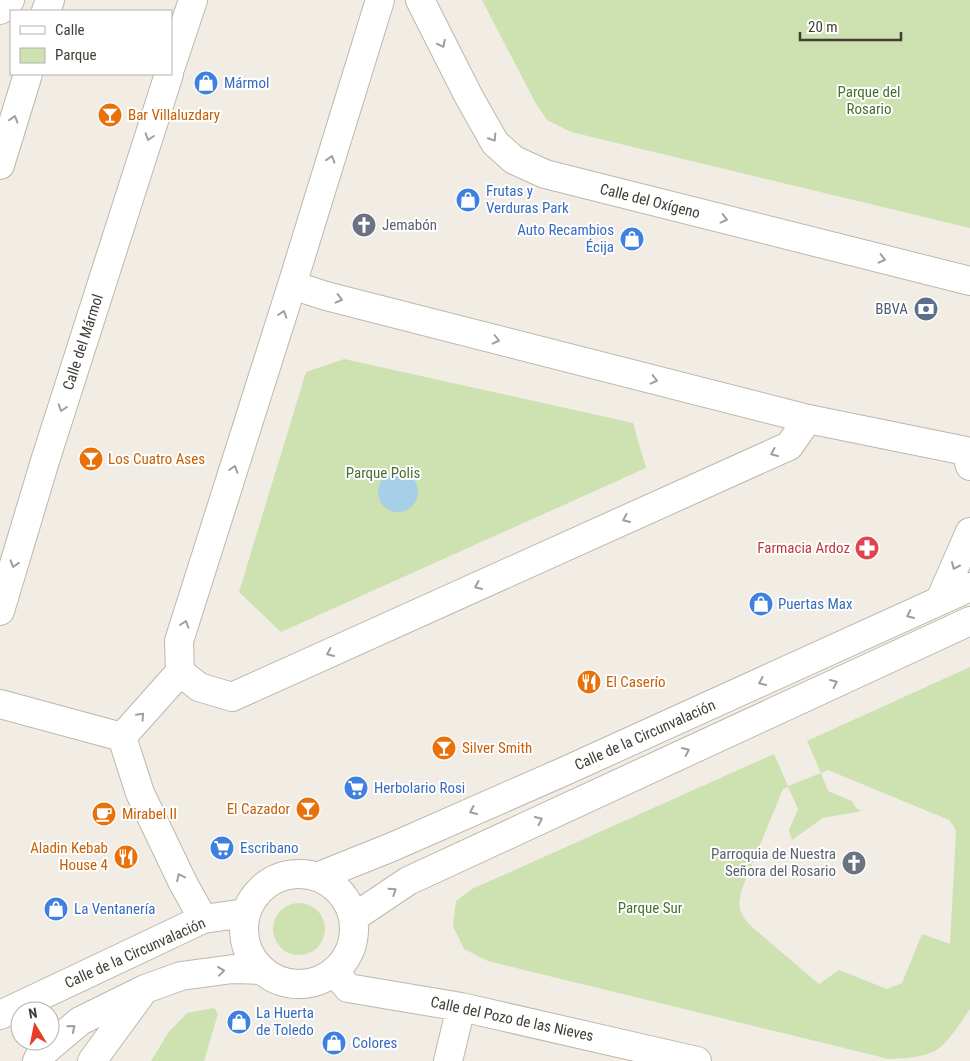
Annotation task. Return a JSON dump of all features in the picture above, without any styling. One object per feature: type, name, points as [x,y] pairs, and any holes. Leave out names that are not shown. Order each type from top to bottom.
[{"type":"street","points":[[0,10],[10,0]]},
{"type":"street","points":[[172,63],[192,0]]},
{"type":"street","points":[[122,737],[180,672],[179,641],[380,0]]},
{"type":"street","name":"Calle del Oxígeno","points":[[420,0],[468,95],[495,142],[514,160],[545,174],[970,281]]},
{"type":"street","points":[[0,165],[28,75]]},
{"type":"street","name":"Calle del Mármol","points":[[0,611],[45,461],[169,75]]},
{"type":"street","points":[[292,285],[345,301],[808,419],[966,451],[970,466]]},
{"type":"street","points":[[180,672],[199,687],[232,697],[789,446],[808,419]]},
{"type":"street","points":[[940,600],[970,532]]},
{"type":"street","name":"Calle de la Circunvalación","points":[[317,877],[392,847],[566,771],[970,587]]},
{"type":"street","name":"Calle de la Circunvalación","points":[[353,918],[408,881],[970,621]]},
{"type":"street","points":[[0,704],[122,737]]},
{"type":"street","points":[[122,737],[140,793],[183,883],[203,919]]},
{"type":"street","points":[[295,874],[317,877],[333,886],[346,900],[353,918],[354,933],[351,947],[344,960],[334,971],[320,980],[300,984],[277,980],[261,970],[250,954],[243,932],[246,913],[256,894],[272,880],[295,874]]},
{"type":"street","name":"Calle de la Circunvalación","points":[[0,1015],[203,919],[246,913]]},
{"type":"street","points":[[36,1061],[40,1054],[80,1021],[145,989],[181,976],[233,969],[261,970]]},
{"type":"street","name":"Calle del Pozo de las Nieves","points":[[334,971],[348,988],[461,1007],[697,1061]]},
{"type":"street","points":[[92,1061],[145,989]]},
{"type":"street","points":[[448,1061],[461,1007]]},
{"type":"green space","name":"Parque del Rosario","points":[[482,0],[970,0],[970,228],[571,132],[547,120],[535,102]]},
{"type":"green space","name":"Parque Polis","points":[[344,359],[633,423],[646,468],[281,632],[239,592],[306,372]]},
{"type":"green space","name":"Parque Sur","points":[[970,667],[970,1009],[949,1038],[935,1051],[907,1058],[889,1059],[488,961],[464,949],[453,926],[456,901],[472,889],[774,754],[788,786],[821,773],[807,741]],"holes":[[[828,770],[949,820],[956,831],[950,944],[922,934],[902,983],[887,989],[839,970],[819,984],[752,927],[741,913],[740,898],[743,886],[783,789],[788,787],[798,809],[789,830],[792,840],[823,818],[862,811],[856,808],[852,801],[828,791],[821,773]]]},
{"type":"green space","points":[[294,903],[304,903],[318,910],[325,924],[325,934],[318,948],[304,955],[294,955],[284,951],[277,944],[273,934],[273,924],[277,914],[284,907]]},
{"type":"green space","points":[[214,1008],[218,1014],[204,1061],[151,1061],[168,1033],[187,1013]]},
{"type":"water","points":[[398,472],[412,478],[418,492],[412,506],[398,512],[384,506],[378,492],[384,478]]},
{"type":"place","name":"Mármol","points":[[206,83]]},
{"type":"place","name":"Bar Villaluzdary","points":[[110,115]]},
{"type":"place","name":"Frutas y Verduras Park","points":[[468,200]]},
{"type":"place","name":"Jemabón","points":[[364,225]]},
{"type":"place","name":"Auto Recambios Écija","points":[[632,239]]},
{"type":"place","name":"BBVA","points":[[926,309]]},
{"type":"place","name":"Los Cuatro Ases","points":[[91,459]]},
{"type":"place","name":"Farmacia Ardoz","points":[[867,548]]},
{"type":"place","name":"Puertas Max","points":[[761,604]]},
{"type":"place","name":"El Caserío","points":[[589,682]]},
{"type":"place","name":"Silver Smith","points":[[444,748]]},
{"type":"place","name":"Herbolario Rosi","points":[[356,788]]},
{"type":"place","name":"El Cazador","points":[[308,809]]},
{"type":"place","name":"Mirabel II","points":[[104,814]]},
{"type":"place","name":"Escribano","points":[[222,848]]},
{"type":"place","name":"Aladin Kebab House 4","points":[[126,857]]},
{"type":"place","name":"Parroquia de Nuestra Señora del Rosario","points":[[854,863]]},
{"type":"place","name":"La Ventanería","points":[[56,909]]},
{"type":"place","name":"La Huerta de Toledo","points":[[239,1022]]},
{"type":"place","name":"Colores","points":[[334,1043]]}]
